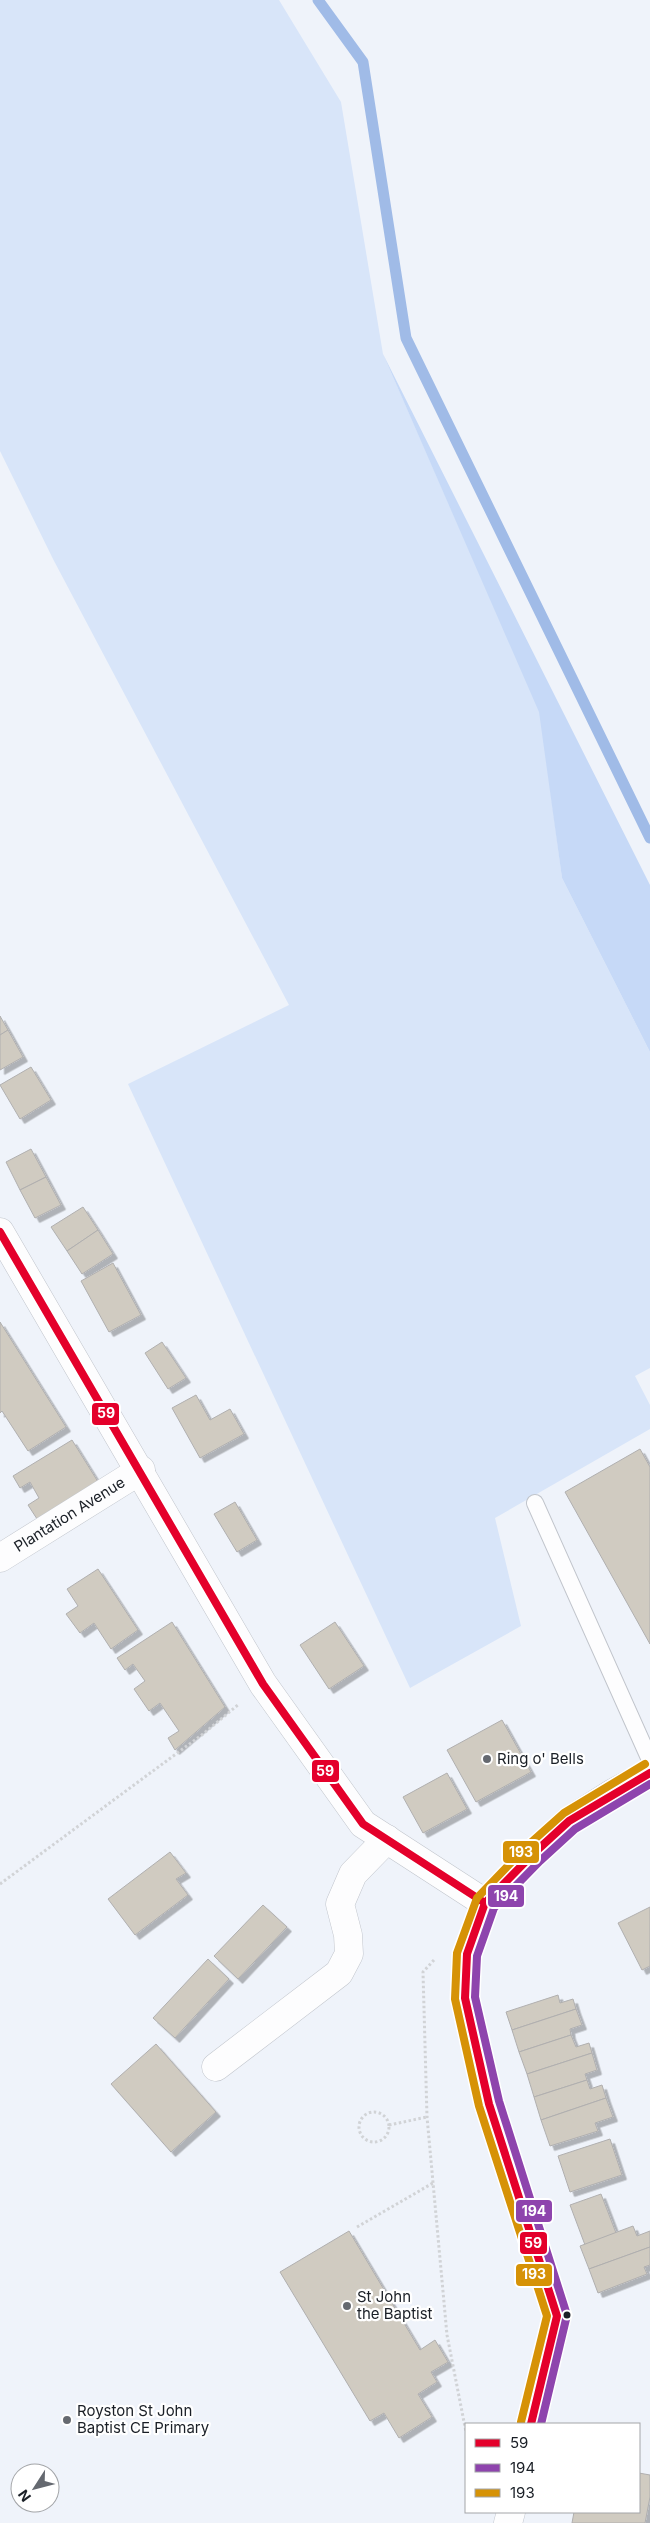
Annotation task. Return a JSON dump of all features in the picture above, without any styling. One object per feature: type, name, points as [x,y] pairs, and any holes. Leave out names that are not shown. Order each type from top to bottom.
[{"type":"street","points":[[0,1232],[141,1470],[263,1684],[363,1824],[485,1903]]},
{"type":"street","name":"Plantation Avenue","points":[[0,1558],[141,1470]]},
{"type":"street","points":[[532,2423],[557,2316],[489,2104],[465,1998],[467,1954],[485,1903],[526,1860],[569,1820],[650,1773]]},
{"type":"street","points":[[216,2067],[338,1973],[349,1954],[348,1935],[340,1904],[353,1874],[387,1839]]},
{"type":"lane","points":[[536,1503],[650,1760]]},
{"type":"path","points":[[0,1884],[203,1734],[263,1684]]},
{"type":"path","points":[[436,1958],[423,1972],[427,2117],[447,2335],[465,2427]]},
{"type":"path","points":[[370,2113],[384,2116],[389,2124],[387,2134],[376,2142],[363,2137],[359,2128],[362,2118],[370,2113]]},
{"type":"path","points":[[389,2124],[427,2117]]},
{"type":"path","points":[[357,2227],[433,2183]]},
{"type":"shaded area","points":[[0,0],[279,0],[341,102],[383,354],[540,712],[562,878],[650,1052],[650,1368],[635,1376],[650,1405],[650,1429],[495,1518],[521,1626],[410,1688],[128,1084],[289,1005],[53,559],[0,451]]},
{"type":"shaded area","points":[[383,354],[650,885],[650,1052],[562,878],[539,712]]},
{"type":"building","points":[[0,1016],[8,1030],[0,1035]]},
{"type":"building","points":[[8,1030],[23,1057],[0,1070],[0,1035]]},
{"type":"building","points":[[31,1067],[51,1100],[20,1119],[0,1085]]},
{"type":"building","points":[[31,1149],[46,1177],[20,1190],[6,1162]]},
{"type":"building","points":[[46,1177],[61,1205],[35,1218],[20,1190]]},
{"type":"building","points":[[83,1207],[98,1230],[67,1251],[51,1227]]},
{"type":"building","points":[[98,1230],[113,1254],[82,1274],[67,1251]]},
{"type":"building","points":[[113,1263],[141,1315],[109,1332],[81,1281]]},
{"type":"building","points":[[0,1322],[66,1427],[28,1451],[2,1411],[0,1413]]},
{"type":"building","points":[[162,1342],[186,1378],[168,1389],[145,1353]]},
{"type":"building","points":[[196,1395],[210,1420],[230,1409],[244,1434],[200,1458],[172,1408]]},
{"type":"building","points":[[72,1440],[100,1485],[39,1522],[28,1505],[39,1498],[30,1482],[20,1488],[13,1476]]},
{"type":"building","points":[[640,1449],[650,1467],[650,1644],[565,1492]]},
{"type":"building","points":[[235,1502],[257,1540],[237,1552],[214,1514]]},
{"type":"building","points":[[98,1569],[138,1630],[111,1649],[94,1623],[80,1633],[66,1614],[78,1606],[67,1589]]},
{"type":"building","points":[[172,1622],[225,1707],[175,1750],[168,1738],[179,1731],[160,1703],[149,1711],[134,1689],[145,1681],[133,1664],[125,1670],[117,1658]]},
{"type":"building","points":[[335,1622],[364,1666],[329,1689],[300,1645]]},
{"type":"building","points":[[502,1720],[531,1772],[476,1802],[447,1750]]},
{"type":"building","points":[[447,1773],[467,1809],[423,1833],[403,1797]]},
{"type":"building","points":[[170,1852],[186,1873],[176,1879],[188,1895],[135,1935],[108,1899]]},
{"type":"building","points":[[263,1905],[287,1927],[238,1979],[214,1956]]},
{"type":"building","points":[[650,1907],[650,1966],[642,1970],[618,1923]]},
{"type":"building","points":[[208,1959],[229,1979],[175,2038],[153,2018]]},
{"type":"building","points":[[558,1995],[560,2003],[573,1999],[576,2009],[512,2030],[506,2012]]},
{"type":"building","points":[[576,2009],[582,2025],[570,2029],[571,2035],[519,2052],[512,2030]]},
{"type":"building","points":[[571,2035],[576,2047],[589,2043],[592,2053],[527,2074],[519,2052]]},
{"type":"building","points":[[156,2044],[216,2112],[171,2152],[111,2084]]},
{"type":"building","points":[[592,2053],[597,2070],[585,2074],[587,2080],[534,2097],[527,2074]]},
{"type":"building","points":[[587,2080],[590,2089],[602,2085],[606,2098],[541,2120],[534,2097]]},
{"type":"building","points":[[606,2098],[613,2117],[595,2123],[598,2131],[550,2146],[541,2120]]},
{"type":"building","points":[[610,2139],[622,2175],[570,2192],[558,2156]]},
{"type":"building","points":[[601,2194],[616,2233],[585,2245],[570,2205]]},
{"type":"building","points":[[633,2226],[637,2236],[650,2231],[650,2247],[589,2269],[580,2246]]},
{"type":"building","name":"St John the Baptist","points":[[349,2231],[420,2350],[435,2340],[448,2362],[431,2372],[437,2382],[418,2394],[432,2417],[399,2438],[384,2413],[370,2421],[280,2272]]},
{"type":"building","points":[[650,2247],[650,2265],[644,2267],[647,2274],[598,2293],[589,2269]]},
{"type":"building","points":[[640,2473],[650,2475],[650,2497],[645,2523],[572,2523],[574,2513],[640,2513]]},
{"type":"waterway","points":[[318,0],[363,62],[406,338],[650,838]]},
{"type":"transit line","name":"59","points":[[0,1232],[263,1684],[363,1824],[485,1903]]},
{"type":"transit line","name":"193","points":[[521,2422],[547,2316],[479,2106],[455,1999],[457,1953],[477,1898],[526,1847],[564,1813],[645,1764]]},
{"type":"transit line","name":"59","points":[[531,2423],[557,2316],[489,2104],[465,1998],[467,1954],[485,1903],[533,1854],[569,1821],[650,1773]]},
{"type":"transit line","name":"194","points":[[541,2423],[567,2315],[499,2101],[475,1997],[477,1956],[494,1908],[540,1861],[575,1829],[650,1784]]},
{"type":"place","name":"Ring o' Bells","points":[[487,1759]]},
{"type":"place","name":"St John the Baptist","points":[[347,2306]]},
{"type":"place","name":"Royston St John Baptist CE Primary","points":[[67,2420]]}]
